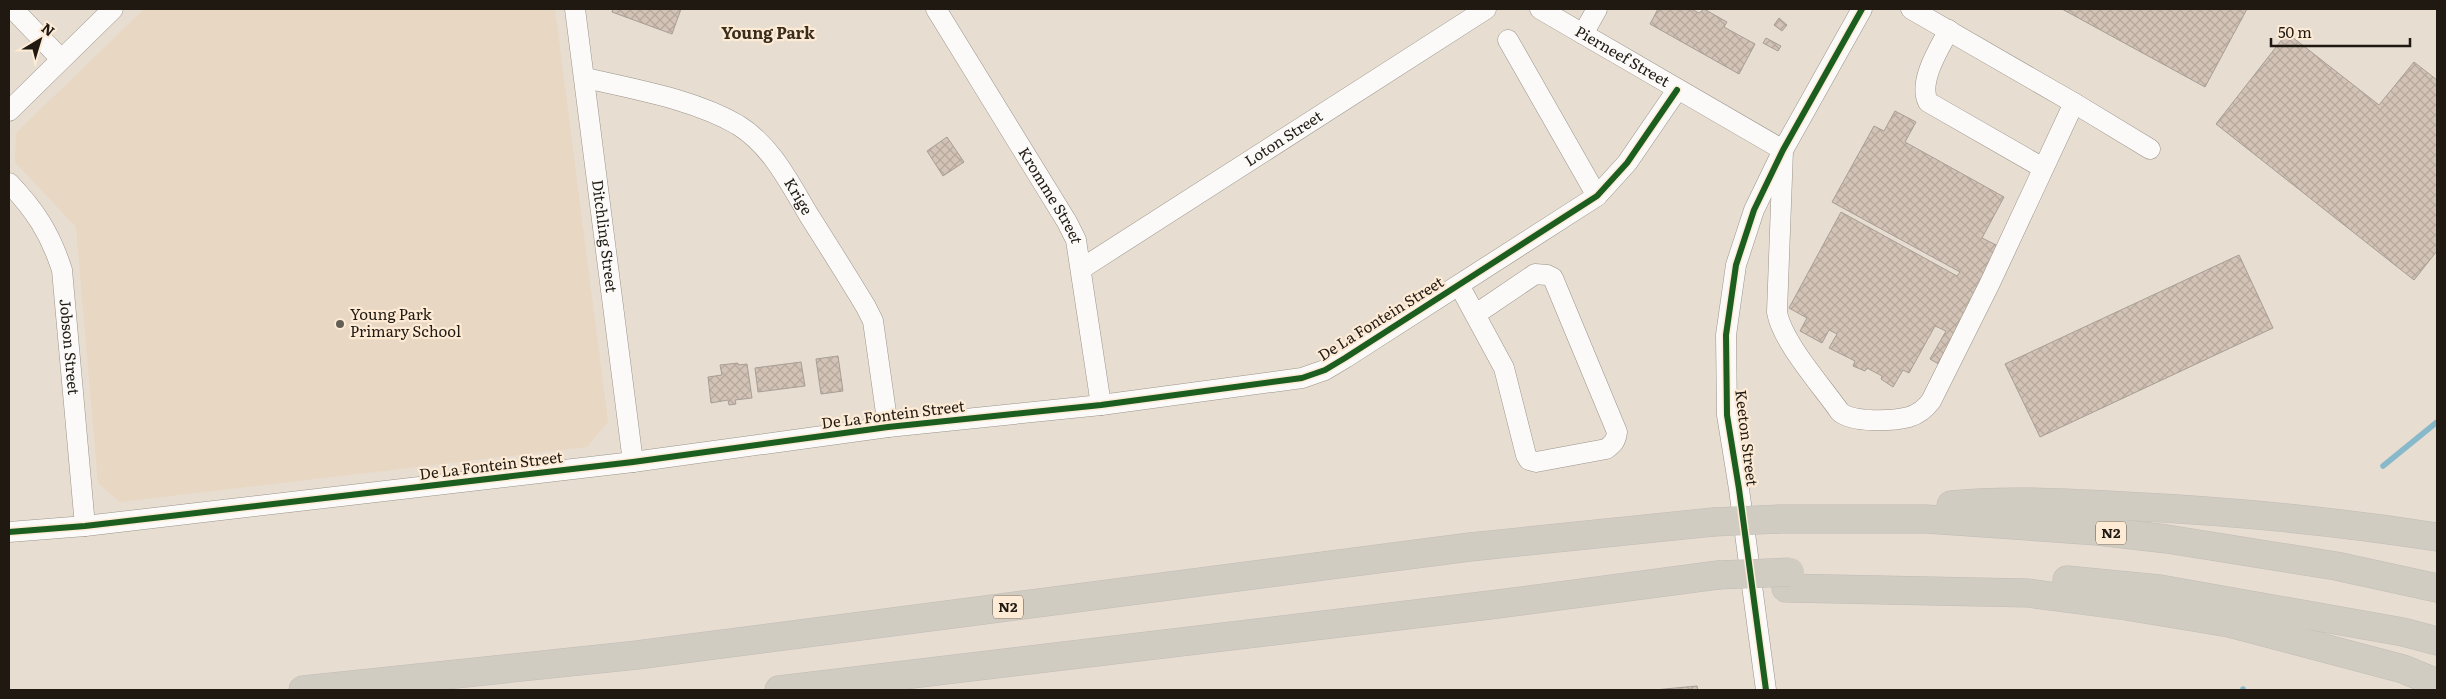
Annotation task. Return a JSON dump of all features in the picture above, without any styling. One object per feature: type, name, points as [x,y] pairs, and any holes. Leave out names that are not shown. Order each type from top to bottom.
[{"type":"highway","points":[[1813,520],[1956,505],[2057,503],[2236,514],[2362,525],[2437,536]]},
{"type":"highway","name":"N2","points":[[303,690],[637,655],[1470,547],[1713,522],[1780,519],[1926,519],[2107,532],[2167,539],[2336,566],[2437,588]]},
{"type":"highway","points":[[780,690],[1490,605],[1721,583],[1947,573],[2055,579],[2160,589],[2403,632],[2437,641]]},
{"type":"highway","points":[[1788,580],[2028,593],[2126,606],[2237,625],[2403,669],[2437,683]]},
{"type":"street","points":[[13,9],[61,59]]},
{"type":"street","points":[[9,111],[113,9]]},
{"type":"street","name":"Ditchling Street","points":[[575,9],[586,78],[633,462]]},
{"type":"street","name":"Kromme Street","points":[[936,9],[1067,222],[1076,240],[1101,405]]},
{"type":"street","name":"Loton Street","points":[[1081,269],[1486,9]]},
{"type":"street","name":"Pierneef Street","points":[[1540,9],[1783,150]]},
{"type":"street","points":[[1583,34],[1597,9]]},
{"type":"street","name":"Keeton Street","points":[[1766,690],[1727,415],[1726,336],[1736,264],[1754,210],[1783,150],[1862,9]]},
{"type":"street","points":[[1911,9],[2074,102],[2150,149]]},
{"type":"street","points":[[1948,30],[1925,87],[1924,94],[1928,102],[2043,168]]},
{"type":"street","points":[[1508,40],[1597,196]]},
{"type":"street","name":"Krige","points":[[586,78],[660,96],[722,117],[740,127],[763,145],[798,197],[873,321],[888,427]]},
{"type":"street","name":"De La Fontein Street","points":[[9,532],[85,526],[633,462],[888,427],[1101,405],[1302,378],[1313,375],[1345,358],[1597,196],[1627,163],[1678,90]]},
{"type":"street","points":[[1783,150],[1777,312],[1779,323],[1840,412],[1847,418],[1856,420],[1908,417],[1922,411],[1931,402],[1990,283],[2074,102]]},
{"type":"street","name":"Jobson Street","points":[[9,183],[39,218],[49,234],[62,270],[85,526]]},
{"type":"street","points":[[1459,285],[1504,368],[1526,455],[1529,460],[1536,462],[1606,449],[1613,444],[1617,432],[1553,278],[1548,275],[1535,274],[1476,314]]},
{"type":"shaded area","name":"Young Park Primary School","points":[[144,9],[555,9],[608,422],[587,447],[120,502],[98,483],[76,227],[15,162],[16,133]]},
{"type":"building","points":[[613,9],[681,9],[672,34],[612,12]]},
{"type":"building","points":[[1658,9],[1691,9],[1699,13],[1704,9],[1727,22],[1724,27],[1755,44],[1739,74],[1650,24]]},
{"type":"building","points":[[2062,9],[2247,9],[2205,87]]},
{"type":"building","points":[[1779,18],[1787,25],[1782,31],[1774,25]]},
{"type":"building","points":[[2287,33],[2379,105],[2414,62],[2437,80],[2437,251],[2414,280],[2216,124]]},
{"type":"building","points":[[1766,38],[1781,46],[1778,51],[1763,43]]},
{"type":"building","points":[[1895,111],[1916,122],[1905,142],[2004,197],[1982,238],[2000,247],[1944,367],[1930,359],[1946,331],[1935,326],[1909,373],[1903,370],[1893,387],[1881,379],[1882,376],[1867,368],[1865,371],[1853,366],[1855,361],[1829,348],[1837,334],[1829,330],[1822,343],[1800,331],[1807,318],[1789,308],[1841,212],[1957,276],[1960,272],[1832,202],[1874,126],[1884,131]]},
{"type":"building","points":[[947,137],[964,162],[943,176],[927,151]]},
{"type":"building","points":[[2239,255],[2273,328],[2040,437],[2005,364]]},
{"type":"building","points":[[838,356],[843,391],[821,394],[816,359]]},
{"type":"building","points":[[801,362],[805,386],[758,392],[755,368]]},
{"type":"building","points":[[738,363],[738,365],[747,364],[752,398],[735,400],[736,404],[729,405],[728,400],[711,403],[708,377],[722,375],[720,365]]},
{"type":"building","points":[[1697,686],[1698,690],[1654,690]]},
{"type":"waterway","points":[[2383,466],[2437,422]]},
{"type":"cycle path","points":[[1766,690],[1727,415],[1726,335],[1736,265],[1754,210],[1783,150],[1862,9]]},
{"type":"cycle path","points":[[9,532],[85,526],[633,462],[888,427],[1101,405],[1302,378],[1325,370],[1345,358],[1597,196],[1627,163],[1677,90]]},
{"type":"place","name":"Young Park Primary School","points":[[340,324]]},
{"type":"district","name":"Young Park","points":[[768,33]]}]
